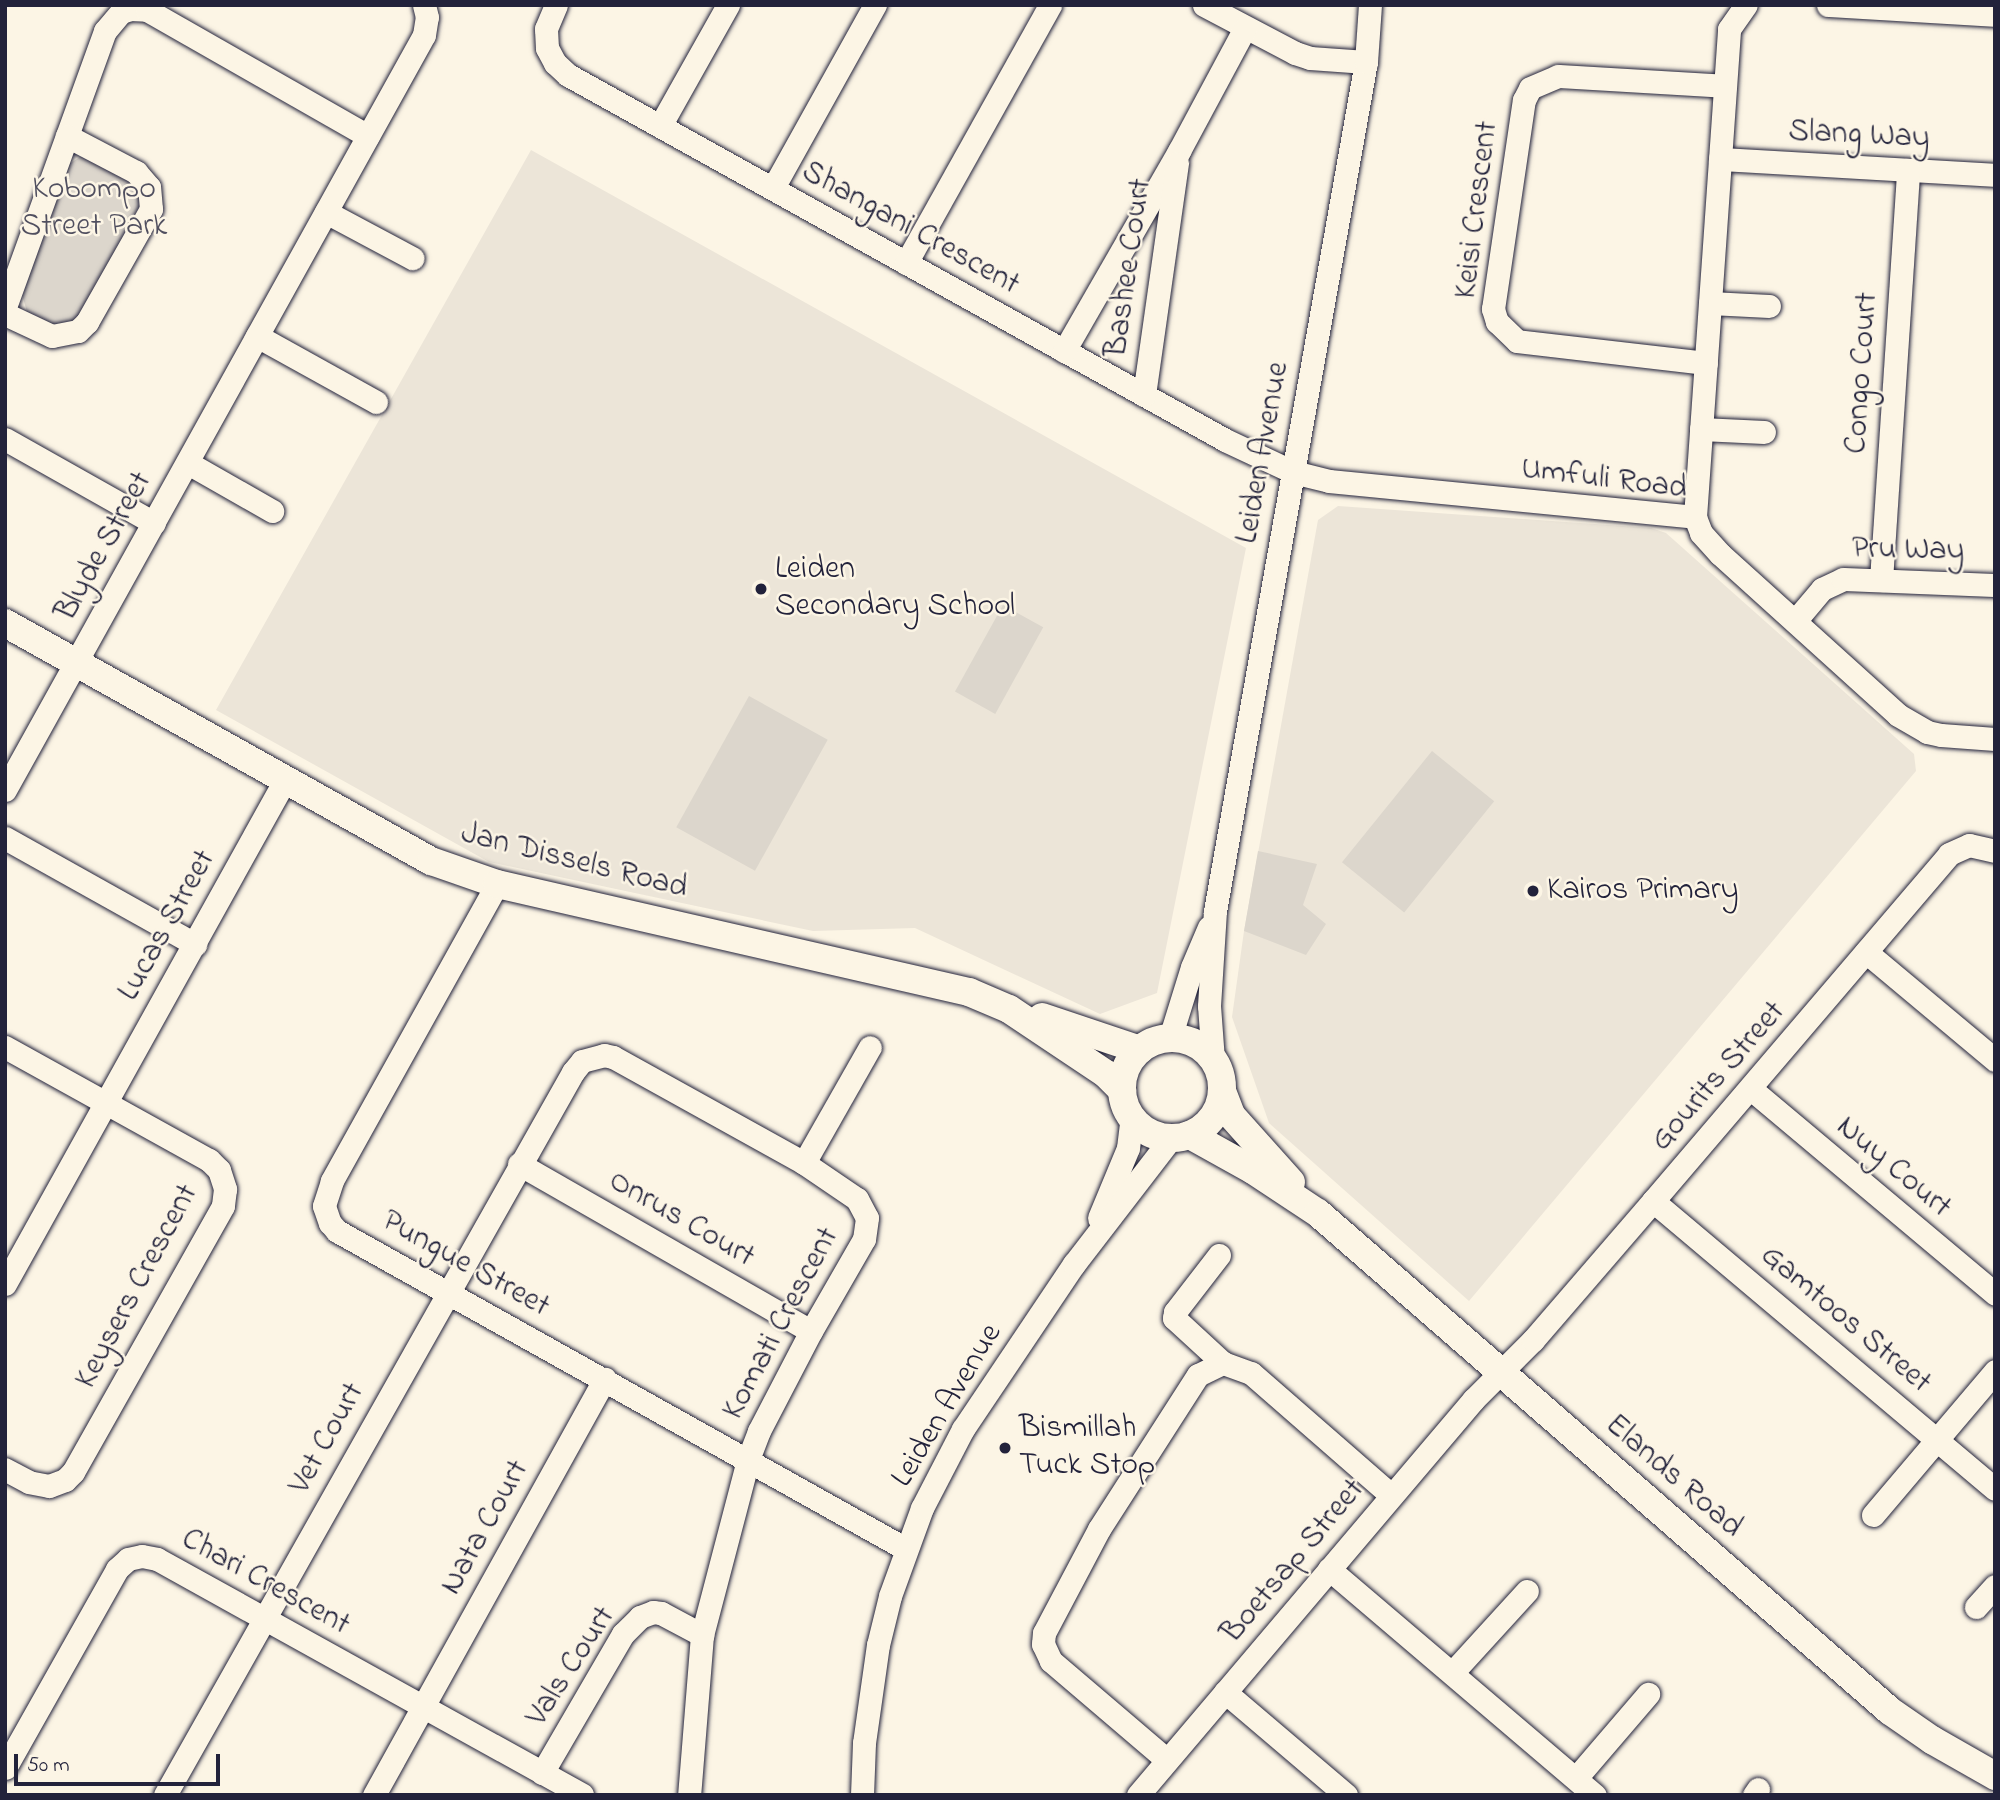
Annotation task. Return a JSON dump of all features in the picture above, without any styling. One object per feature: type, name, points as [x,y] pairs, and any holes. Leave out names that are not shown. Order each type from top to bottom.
[{"type":"street","name":"Blyde Street","points":[[5,790],[424,35],[427,17],[424,5]]},
{"type":"street","name":"Shangani Crescent","points":[[556,5],[548,20],[546,38],[555,64],[568,75],[1225,440],[1293,472]]},
{"type":"street","points":[[660,126],[727,5]]},
{"type":"street","points":[[773,188],[875,5]]},
{"type":"street","points":[[906,263],[1050,5]]},
{"type":"street","points":[[1204,5],[1282,48],[1310,58],[1366,61]]},
{"type":"street","name":"Leiden Avenue","points":[[1213,1060],[1209,1006],[1215,911],[1366,61],[1370,5]]},
{"type":"street","points":[[1695,517],[1729,29],[1746,5]]},
{"type":"street","points":[[1828,5],[1995,15]]},
{"type":"street","points":[[5,307],[108,23],[121,12],[148,10],[368,136]]},
{"type":"street","name":"Bashee Court","points":[[1064,351],[1179,151],[1245,28]]},
{"type":"street","name":"Keisi Crescent","points":[[1706,363],[1517,341],[1497,322],[1493,309],[1524,100],[1530,88],[1559,76],[1725,86]]},
{"type":"street","points":[[5,314],[52,336],[78,331],[87,322],[151,209],[149,187],[136,172],[67,136]]},
{"type":"street","name":"Bashee Court","points":[[1144,395],[1179,151]]},
{"type":"street","name":"Slang Way","points":[[1720,159],[1995,175]]},
{"type":"street","name":"Congo Court","points":[[1881,580],[1908,170]]},
{"type":"street","points":[[326,212],[412,258]]},
{"type":"street","points":[[1710,303],[1769,306]]},
{"type":"street","points":[[257,336],[376,402]]},
{"type":"street","points":[[1701,429],[1764,432]]},
{"type":"street","points":[[5,439],[154,523]]},
{"type":"street","name":"Blyde Street","points":[[188,463],[272,511]]},
{"type":"street","name":"Umfuli Road","points":[[1293,472],[1372,487],[1695,517],[1702,533],[1720,554],[1898,715],[1914,726],[1941,735],[1995,739]]},
{"type":"street","name":"Pru Way","points":[[1795,621],[1822,589],[1835,582],[1881,580],[1995,585]]},
{"type":"street","name":"Jan Dissels Road","points":[[5,623],[431,861],[497,884],[932,982],[1140,1050]]},
{"type":"street","name":"Lucas Street","points":[[5,1284],[285,780]]},
{"type":"street","points":[[5,838],[195,944]]},
{"type":"street","name":"Gourits Street","points":[[1500,1373],[1533,1340],[1751,1089],[1949,854],[1969,845],[1995,851]]},
{"type":"street","name":"Pungue Street","points":[[497,884],[332,1181],[324,1206],[330,1223],[337,1231],[906,1549]]},
{"type":"street","name":"Leiden Avenue","points":[[1170,1038],[1192,967],[1215,911]]},
{"type":"street","points":[[1866,952],[1995,1060]]},
{"type":"street","name":"Jan Dissels Road","points":[[1009,1009],[1107,1074],[1122,1090]]},
{"type":"street","points":[[1170,1038],[1199,1046],[1213,1060],[1220,1075],[1222,1091],[1212,1118],[1180,1136],[1142,1128],[1132,1118],[1122,1090],[1130,1061],[1140,1050],[1170,1038]]},
{"type":"street","points":[[804,1163],[870,1046]]},
{"type":"street","name":"Keysers Crescent","points":[[5,1047],[214,1164],[224,1180],[223,1206],[73,1472],[65,1480],[49,1486],[29,1482],[5,1469]]},
{"type":"street","name":"Komati Crescent","points":[[447,1291],[573,1072],[582,1061],[604,1055],[613,1057],[804,1163],[858,1199],[867,1218],[864,1239],[811,1331],[759,1431],[748,1460],[702,1635],[689,1795]]},
{"type":"street","name":"Nuy Court","points":[[1751,1089],[1995,1294]]},
{"type":"street","name":"Elands Road","points":[[1222,1091],[1231,1115],[1318,1213],[1890,1711],[1932,1740],[1995,1776]]},
{"type":"street","name":"Leiden Avenue","points":[[1074,1264],[1119,1172],[1128,1148],[1132,1118]]},
{"type":"street","name":"Leiden Avenue","points":[[862,1795],[864,1743],[874,1669],[890,1596],[906,1549],[941,1468],[963,1429],[1074,1264],[1180,1136]]},
{"type":"street","name":"Elands Road","points":[[1180,1136],[1253,1170],[1318,1213]]},
{"type":"street","name":"Onrus Court","points":[[519,1164],[811,1331]]},
{"type":"street","name":"Gamtoos Street","points":[[1653,1201],[1995,1489]]},
{"type":"street","points":[[1219,1255],[1175,1312],[1174,1318],[1223,1363],[1251,1373],[1391,1496]]},
{"type":"street","name":"Vet Court","points":[[165,1795],[447,1291]]},
{"type":"street","points":[[1167,1760],[1051,1661],[1044,1644],[1044,1633],[1093,1540],[1140,1462],[1198,1375],[1223,1363]]},
{"type":"street","points":[[1873,1515],[1995,1371]]},
{"type":"street","name":"Boetsap Street","points":[[1138,1795],[1391,1496],[1500,1373]]},
{"type":"street","name":"Nata Court","points":[[374,1795],[605,1380]]},
{"type":"street","name":"Chari Crescent","points":[[5,1768],[117,1569],[128,1559],[142,1556],[157,1559],[264,1618],[423,1707],[549,1783],[582,1795]]},
{"type":"street","points":[[1329,1569],[1595,1795]]},
{"type":"street","points":[[1976,1607],[1994,1587]]},
{"type":"street","points":[[1452,1673],[1527,1591]]},
{"type":"street","name":"Vals Court","points":[[549,1783],[623,1634],[640,1617],[653,1612],[661,1613],[702,1635]]},
{"type":"street","points":[[1225,1692],[1346,1795]]},
{"type":"street","points":[[1576,1778],[1648,1694]]},
{"type":"shaded area","name":"Leiden Secondary School","points":[[531,150],[1246,548],[1157,993],[1100,1014],[915,928],[813,931],[489,862],[216,710]]},
{"type":"shaded area","name":"Kairos Primary","points":[[1338,506],[1651,528],[1666,533],[1914,754],[1916,771],[1469,1301],[1269,1123],[1232,1017],[1244,931],[1318,520]]},
{"type":"green space","name":"Kobompo Street Park","points":[[80,157],[89,157],[133,180],[143,199],[81,317],[61,328],[27,312],[21,291],[69,164]]},
{"type":"green space","points":[[1003,605],[1043,627],[995,714],[955,692]]},
{"type":"green space","points":[[749,696],[828,740],[755,871],[676,827]]},
{"type":"green space","points":[[1432,751],[1494,801],[1404,912],[1342,862]]},
{"type":"green space","points":[[1258,851],[1317,864],[1303,905],[1326,924],[1306,955],[1244,931]]},
{"type":"place","name":"Leiden Secondary School","points":[[761,589]]},
{"type":"place","name":"Kairos Primary","points":[[1533,891]]},
{"type":"place","name":"Bismillah Tuck Stop","points":[[1005,1448]]}]
